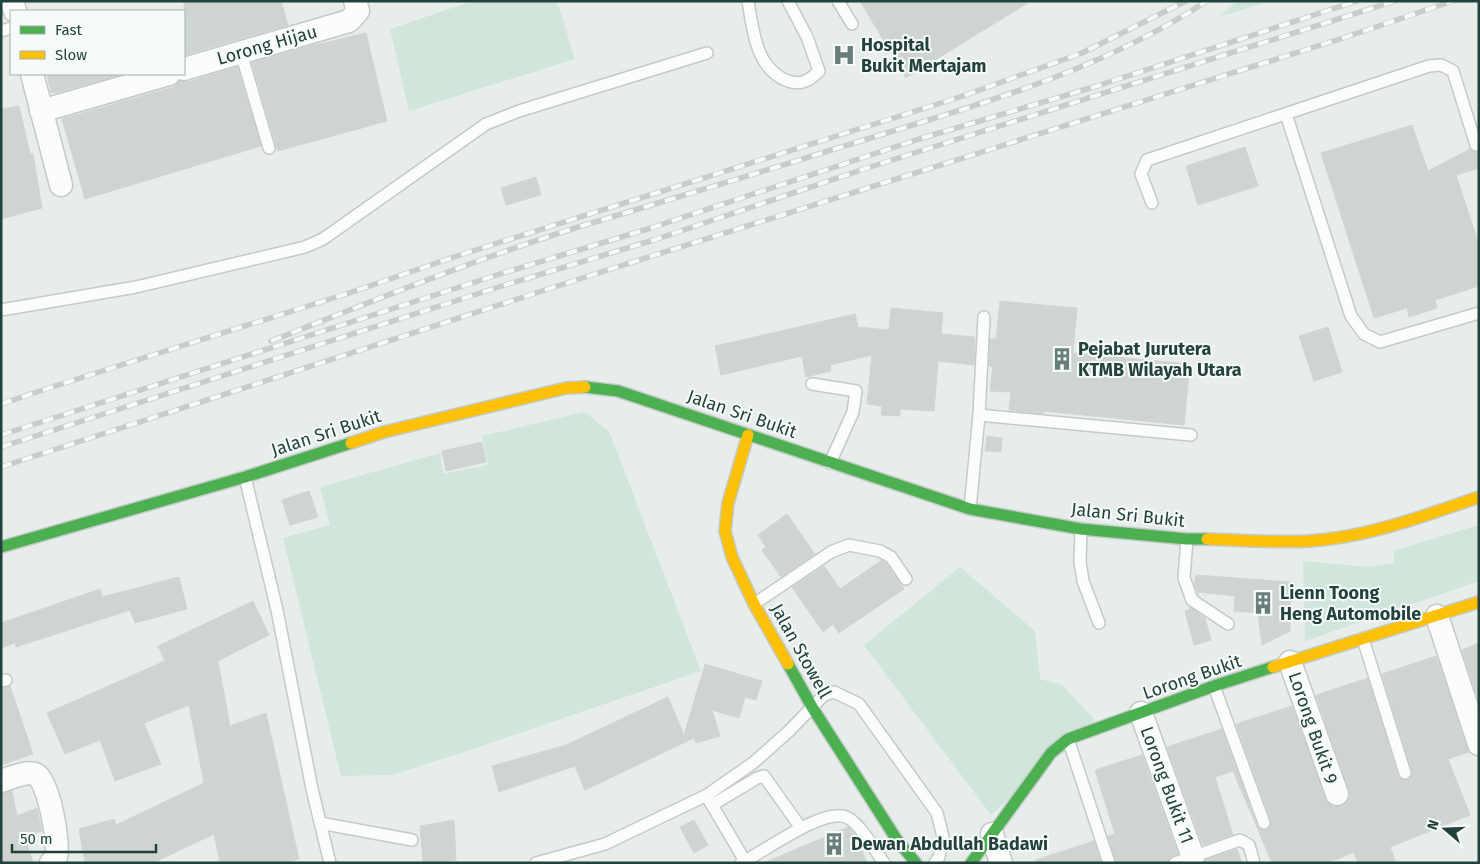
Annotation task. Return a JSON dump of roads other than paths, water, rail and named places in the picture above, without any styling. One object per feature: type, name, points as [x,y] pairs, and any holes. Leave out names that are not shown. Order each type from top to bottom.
[{"type":"street","name":"Lorong Hijau","points":[[185,70],[241,53],[352,11]]},
{"type":"street","points":[[32,75],[61,185]]},
{"type":"street","points":[[42,111],[166,75]]},
{"type":"street","name":"Jalan Sri Bukit","points":[[1,547],[245,477],[384,432],[566,388],[592,387],[618,391],[970,509],[1081,529],[1187,539],[1309,541],[1342,537],[1396,525],[1479,497]]},
{"type":"street","name":"Jalan Stowell","points":[[748,435],[728,503],[725,531],[732,557],[754,604],[812,707],[897,840],[916,863]]},
{"type":"street","name":"Lorong Bukit","points":[[971,863],[1051,753],[1068,739],[1214,686],[1479,602]]},
{"type":"street","points":[[1436,616],[1479,744]]},
{"type":"street","name":"Lorong Bukit 9","points":[[1290,662],[1336,794]]},
{"type":"street","name":"Lorong Bukit 11","points":[[1141,713],[1184,860]]},
{"type":"street","points":[[1,782],[28,773],[39,776],[46,790],[56,838],[56,857],[51,863]]},
{"type":"street","points":[[992,834],[1001,863]]},
{"type":"lane","points":[[748,1],[753,35],[764,64],[780,78],[795,83],[810,80],[820,71],[807,37],[788,1]]},
{"type":"lane","points":[[838,1],[852,24]]},
{"type":"lane","points":[[241,53],[269,148]]},
{"type":"lane","points":[[1,310],[136,287],[305,247],[323,239],[486,124],[519,111],[707,54]]},
{"type":"lane","points":[[1152,203],[1141,174],[1147,160],[1429,66],[1441,65],[1453,71],[1476,145]]},
{"type":"lane","points":[[1286,114],[1351,316],[1364,334],[1380,342],[1479,313]]},
{"type":"lane","points":[[970,509],[979,415],[984,317]]},
{"type":"lane","points":[[812,384],[856,391],[853,412],[830,463]]},
{"type":"lane","points":[[979,415],[1191,435]]},
{"type":"lane","points":[[245,477],[277,610],[320,823],[330,863]]},
{"type":"lane","points":[[1081,529],[1080,562],[1083,581],[1099,622]]},
{"type":"lane","points":[[1187,539],[1184,578],[1192,600],[1228,624]]},
{"type":"lane","points":[[754,604],[831,552],[849,545],[880,551],[891,557],[906,580]]},
{"type":"lane","points":[[1363,639],[1405,773]]},
{"type":"lane","points":[[1214,686],[1264,823]]},
{"type":"lane","points":[[709,800],[788,732],[824,694],[834,692],[859,704],[937,813],[943,836],[939,858],[935,863]]},
{"type":"lane","points":[[1068,739],[1109,863]]},
{"type":"lane","points":[[536,863],[605,844],[764,776],[801,828]]},
{"type":"lane","points":[[709,800],[743,862],[801,828],[835,815],[847,817],[855,822],[884,863]]},
{"type":"lane","points":[[320,823],[412,840]]},
{"type":"lane","points":[[1184,860],[1240,840],[1249,845],[1254,863]]},
{"type":"railway","points":[[1,404],[349,293],[463,254],[963,96],[1082,53],[1186,1]]},
{"type":"railway","points":[[271,341],[437,276],[521,246],[934,119],[1015,92],[1094,61],[1133,43],[1207,1]]},
{"type":"railway","points":[[1,435],[500,274],[651,228],[919,139],[1097,86],[1357,1]]},
{"type":"railway","points":[[1,447],[505,285],[654,240],[867,168],[1395,1]]},
{"type":"railway","points":[[1,467],[576,280],[1340,39],[1453,1]]},
{"type":"place","name":"Hospital Bukit Mertajam","points":[[844,55]]},
{"type":"place","name":"Pejabat Jurutera KTMB Wilayah Utara","points":[[1062,359]]},
{"type":"place","name":"Lienn Toong Heng Automobile","points":[[1263,603]]},
{"type":"place","name":"Dewan Abdullah Badawi","points":[[834,844]]}]
